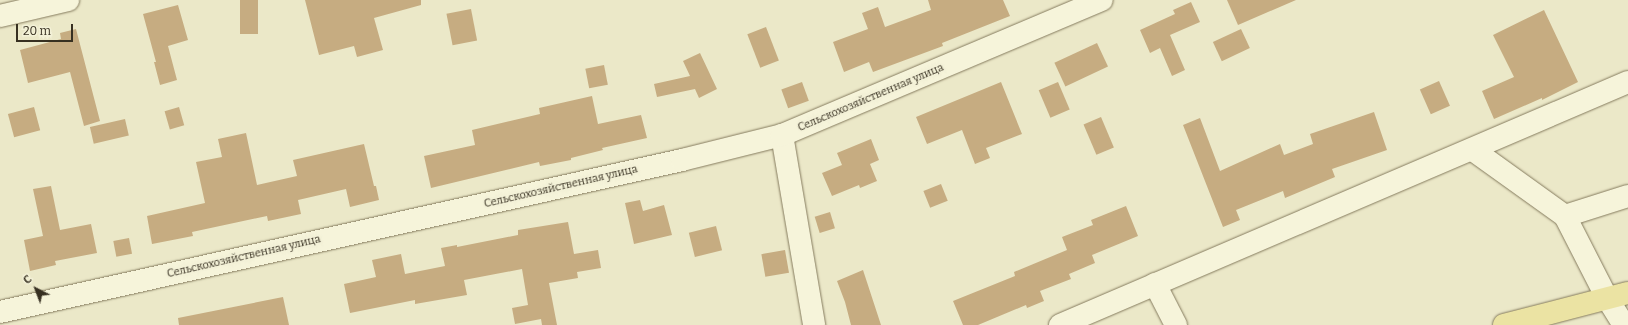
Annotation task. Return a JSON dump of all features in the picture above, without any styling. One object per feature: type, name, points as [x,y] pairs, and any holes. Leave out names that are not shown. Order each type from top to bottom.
[{"type":"main road","points":[[1504,325],[1628,293]]},
{"type":"street","points":[[0,16],[68,0]]},
{"type":"street","name":"Сельскохозяйственная улица","points":[[0,312],[682,160],[782,135],[1102,0]]},
{"type":"street","points":[[1060,325],[1473,150],[1628,82]]},
{"type":"street","points":[[782,135],[814,325]]},
{"type":"street","points":[[1473,150],[1565,216],[1607,298],[1624,325]]},
{"type":"street","points":[[1565,216],[1628,196]]},
{"type":"street","points":[[1155,284],[1176,325]]},
{"type":"building","points":[[240,0],[258,0],[258,34],[240,34]]},
{"type":"building","points":[[305,0],[421,0],[421,5],[374,18],[383,50],[357,57],[354,46],[319,55]]},
{"type":"building","points":[[928,0],[1003,0],[1010,16],[942,43],[943,46],[873,72],[869,62],[844,72],[833,42],[868,29],[862,13],[878,7],[885,27],[931,10]]},
{"type":"building","points":[[1227,0],[1296,0],[1238,25]]},
{"type":"building","points":[[1191,2],[1200,22],[1170,35],[1185,70],[1172,76],[1160,48],[1150,53],[1140,30],[1175,14],[1173,10]]},
{"type":"building","points":[[178,5],[188,40],[168,46],[177,80],[160,85],[154,62],[156,62],[143,14]]},
{"type":"building","points":[[471,9],[477,40],[453,45],[446,14]]},
{"type":"building","points":[[1544,10],[1578,82],[1542,100],[1542,98],[1494,119],[1482,91],[1514,77],[1493,35]]},
{"type":"building","points":[[766,27],[779,61],[760,68],[747,34]]},
{"type":"building","points":[[76,29],[100,121],[84,126],[70,72],[28,83],[20,50],[61,39],[60,33]]},
{"type":"building","points":[[1241,29],[1250,48],[1222,61],[1213,42]]},
{"type":"building","points":[[1097,43],[1108,67],[1065,86],[1054,63]]},
{"type":"building","points":[[700,53],[717,89],[699,98],[695,89],[657,97],[654,84],[690,76],[683,61]]},
{"type":"building","points":[[604,65],[608,85],[589,88],[585,69]]},
{"type":"building","points":[[1439,81],[1450,106],[1431,114],[1420,90]]},
{"type":"building","points":[[802,82],[809,101],[788,108],[781,90]]},
{"type":"building","points":[[1001,82],[1022,134],[986,148],[990,158],[975,164],[962,130],[927,144],[916,117]]},
{"type":"building","points":[[1058,82],[1070,110],[1050,118],[1039,90]]},
{"type":"building","points":[[592,96],[598,124],[641,115],[647,138],[602,148],[603,150],[571,158],[571,160],[540,166],[539,162],[431,188],[424,156],[475,145],[472,130],[540,114],[539,108]]},
{"type":"building","points":[[34,107],[40,130],[14,137],[8,114]]},
{"type":"building","points":[[179,107],[184,125],[170,129],[165,111]]},
{"type":"building","points":[[1374,112],[1387,150],[1332,169],[1335,177],[1285,198],[1283,191],[1236,210],[1240,220],[1223,227],[1183,125],[1200,118],[1220,171],[1280,144],[1284,155],[1313,144],[1310,134]]},
{"type":"building","points":[[1101,117],[1114,147],[1096,155],[1084,124]]},
{"type":"building","points":[[125,119],[129,136],[94,144],[90,127]]},
{"type":"building","points":[[246,133],[257,185],[297,176],[293,160],[364,144],[374,186],[376,186],[379,200],[350,207],[346,189],[298,200],[301,214],[268,221],[267,216],[192,232],[193,236],[152,244],[147,216],[205,203],[196,162],[222,157],[218,139]]},
{"type":"building","points":[[871,139],[879,160],[870,164],[877,181],[860,188],[859,185],[832,196],[822,173],[842,165],[837,153]]},
{"type":"building","points":[[941,184],[948,201],[930,208],[923,191]]},
{"type":"building","points":[[51,186],[60,230],[91,224],[97,253],[55,261],[56,265],[30,271],[24,240],[43,236],[33,189]]},
{"type":"building","points":[[640,200],[643,211],[664,205],[672,235],[634,244],[625,203]]},
{"type":"building","points":[[1126,206],[1138,236],[1092,255],[1095,263],[1069,274],[1071,279],[1040,291],[1044,301],[1027,308],[1026,305],[978,325],[963,325],[953,301],[1015,276],[1014,272],[1067,250],[1062,237],[1093,225],[1091,220]]},
{"type":"building","points":[[830,212],[835,228],[820,233],[815,217]]},
{"type":"building","points":[[568,222],[574,254],[598,250],[601,268],[577,272],[578,278],[549,283],[557,325],[542,325],[541,319],[515,324],[512,308],[528,305],[522,269],[464,280],[467,295],[415,304],[415,300],[350,313],[344,284],[376,277],[372,260],[401,254],[405,274],[445,266],[441,248],[457,245],[457,247],[518,235],[518,230]]},
{"type":"building","points":[[716,226],[722,250],[695,257],[689,233]]},
{"type":"building","points":[[129,238],[132,254],[116,257],[113,241]]},
{"type":"building","points":[[785,250],[789,273],[765,277],[761,254]]},
{"type":"building","points":[[863,270],[881,325],[851,325],[845,302],[837,281]]},
{"type":"building","points":[[283,297],[289,325],[179,325],[178,318]]}]
